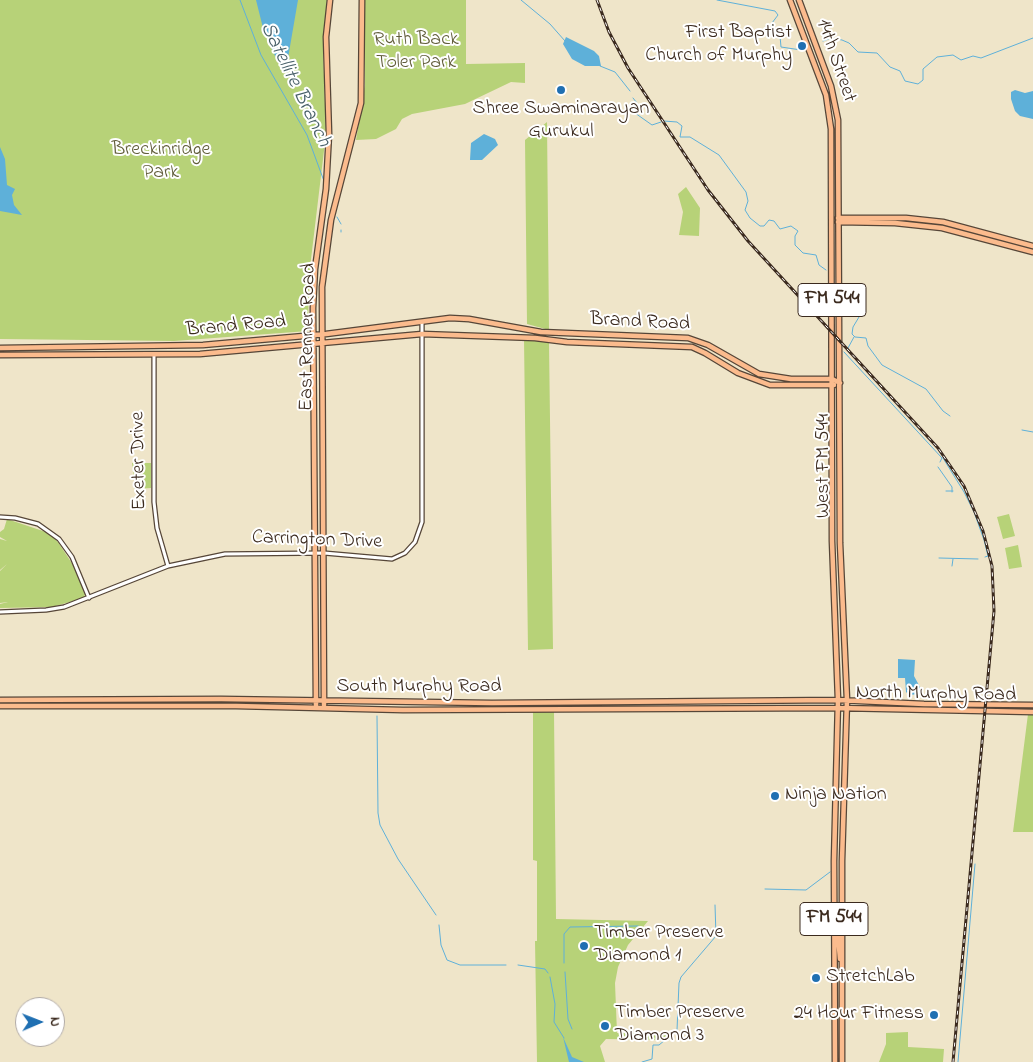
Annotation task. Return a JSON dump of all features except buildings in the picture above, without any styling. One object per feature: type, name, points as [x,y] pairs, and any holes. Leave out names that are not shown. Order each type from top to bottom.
[{"type":"main road","name":"East Renner Road","points":[[316,708],[313,335],[314,288],[323,226],[327,174],[329,134],[326,38],[330,0]]},
{"type":"main road","name":"East Renner Road","points":[[324,709],[322,320],[325,254],[338,193],[354,139],[361,103],[362,0]]},
{"type":"main road","name":"14th Street","points":[[790,0],[818,72],[830,112],[832,220]]},
{"type":"main road","name":"14th Street","points":[[798,0],[831,86],[837,110],[839,220]]},
{"type":"main road","points":[[832,220],[895,220],[954,224],[1033,246]]},
{"type":"main road","name":"West FM 544","points":[[832,220],[832,508],[838,700]]},
{"type":"main road","name":"West FM 544","points":[[839,220],[840,508],[846,708]]},
{"type":"main road","points":[[895,220],[947,229],[1033,252]]},
{"type":"main road","name":"Brand Road","points":[[0,348],[231,343],[337,333],[450,318],[469,319],[541,332],[688,338],[708,345],[752,372],[791,379],[832,379],[840,383]]},
{"type":"main road","points":[[322,320],[327,329],[337,333]]},
{"type":"main road","name":"Brand Road","points":[[0,355],[232,352],[422,334],[692,347],[754,381],[770,385],[791,387],[832,386],[840,383]]},
{"type":"main road","points":[[231,343],[232,352]]},
{"type":"main road","points":[[154,346],[154,354]]},
{"type":"main road","points":[[791,379],[791,387]]},
{"type":"main road","points":[[832,459],[840,458]]},
{"type":"main road","points":[[832,508],[840,508]]},
{"type":"main road","points":[[834,591],[842,591]]},
{"type":"main road","name":"South Murphy Road","points":[[0,700],[221,699],[316,702],[475,703],[838,700]]},
{"type":"main road","points":[[800,700],[800,708]]},
{"type":"main road","name":"North Murphy Road","points":[[838,700],[1033,706]]},
{"type":"main road","name":"FM 544","points":[[835,1062],[834,923],[838,700]]},
{"type":"main road","points":[[769,701],[769,708]]},
{"type":"main road","points":[[474,710],[475,703]]},
{"type":"main road","points":[[924,704],[924,710]]},
{"type":"main road","name":"South Murphy Road","points":[[0,706],[236,706],[324,709],[474,710],[838,708]]},
{"type":"main road","name":"North Murphy Road","points":[[838,708],[1033,712]]},
{"type":"main road","name":"FM 544","points":[[842,1062],[841,962],[846,708]]},
{"type":"main road","points":[[837,770],[845,770]]},
{"type":"main road","points":[[834,923],[837,924],[838,955],[841,962]]},
{"type":"street","name":"Carrington Drive","points":[[0,612],[46,610],[89,598],[168,566],[225,554],[324,553],[392,559],[405,553],[416,542],[422,522],[422,322]]},
{"type":"street","name":"Exeter Drive","points":[[154,354],[154,508],[157,528],[168,566]]},
{"type":"street","points":[[0,517],[15,518],[38,524],[59,539],[72,557],[89,598]]},
{"type":"green space","name":"Breckinridge Park","points":[[0,0],[327,0],[323,47],[326,134],[309,276],[308,331],[174,341],[0,339]]},
{"type":"green space","name":"Ruth Back Toler Park","points":[[365,0],[466,0],[466,64],[525,63],[525,83],[511,82],[465,104],[412,114],[402,119],[396,129],[376,139],[356,140],[365,85]]},
{"type":"green space","points":[[547,122],[549,330],[527,324],[525,140]]},
{"type":"green space","points":[[686,187],[700,208],[699,236],[679,235],[683,212],[678,194]]},
{"type":"green space","points":[[524,339],[549,343],[553,649],[528,650]]},
{"type":"green space","points":[[132,463],[151,463],[151,488],[134,489],[134,485],[138,485],[138,478],[134,478]]},
{"type":"green space","points":[[1009,514],[1015,536],[1003,539],[997,517]]},
{"type":"green space","points":[[7,519],[49,533],[58,542],[75,568],[85,594],[84,598],[52,607],[0,608],[0,604],[8,602],[0,603],[0,571],[7,564],[0,570],[0,539],[7,541],[0,537],[0,532],[4,529]]},
{"type":"green space","points":[[1018,545],[1022,567],[1009,569],[1005,548]]},
{"type":"green space","points":[[533,712],[554,712],[556,919],[648,921],[628,945],[618,967],[615,983],[617,1033],[666,1033],[665,1040],[606,1039],[600,1046],[605,1062],[537,1062],[535,941],[537,941],[537,861],[533,860]]},
{"type":"green space","points":[[1028,714],[1033,714],[1033,832],[1013,832]]},
{"type":"green space","points":[[908,1032],[908,1047],[944,1049],[943,1062],[879,1062],[886,1044],[886,1033]]},
{"type":"water","points":[[256,0],[298,0],[288,58],[276,58],[264,32]]},
{"type":"water","points":[[566,37],[594,51],[599,56],[601,66],[585,66],[572,59],[563,44]]},
{"type":"water","points":[[1015,90],[1025,93],[1033,91],[1033,119],[1020,116],[1015,111],[1011,92]]},
{"type":"water","points":[[484,134],[495,139],[498,145],[482,160],[470,160],[471,143]]},
{"type":"water","points":[[0,147],[5,159],[7,185],[15,189],[12,195],[14,205],[22,215],[0,211]]},
{"type":"water","points":[[898,659],[915,660],[914,676],[920,687],[920,694],[909,695],[906,692],[905,678],[898,678]]},
{"type":"water","points":[[563,1037],[572,1057],[584,1062],[569,1062]]},
{"type":"waterway","name":"Satellite Branch","points":[[240,0],[261,55],[307,135],[324,181]]},
{"type":"waterway","points":[[521,0],[550,24],[565,41]]},
{"type":"waterway","points":[[717,0],[775,11],[778,15],[772,23],[772,29],[780,36],[781,47],[801,50]]},
{"type":"waterway","points":[[823,41],[831,38],[842,40],[849,43],[858,52],[877,53],[890,67],[900,71],[905,81],[918,84],[923,80],[923,69],[937,57],[953,55],[961,60],[973,56],[981,58],[1033,38]]},
{"type":"waterway","points":[[600,66],[615,72],[630,91]]},
{"type":"waterway","points":[[633,98],[637,103],[634,110],[635,113],[652,125],[661,122]]},
{"type":"waterway","points":[[664,121],[677,122],[682,126],[680,137],[690,137],[719,155],[746,192],[748,201],[745,210],[750,218],[760,226],[764,226],[769,220],[774,221],[780,229],[791,226],[798,231],[795,236],[795,245],[803,253],[816,255],[819,265],[826,270]]},
{"type":"waterway","name":"Satellite Branch","points":[[337,217],[341,224]]},
{"type":"waterway","points":[[843,290],[853,292],[859,304],[859,317],[853,327],[852,334],[855,337],[866,338],[868,346],[882,365],[926,389],[943,411],[950,416]]},
{"type":"waterway","points":[[848,348],[854,337]]},
{"type":"waterway","points":[[844,352],[942,458],[940,462]]},
{"type":"waterway","points":[[1022,430],[1033,432]]},
{"type":"waterway","points":[[943,458],[974,512],[988,556],[985,557]]},
{"type":"waterway","points":[[938,467],[952,487],[952,492]]},
{"type":"waterway","points":[[946,491],[953,491]]},
{"type":"waterway","points":[[939,558],[978,559]]},
{"type":"waterway","points":[[952,566],[953,559]]},
{"type":"waterway","points":[[377,716],[378,813],[380,825],[398,859],[436,915]]},
{"type":"waterway","points":[[958,1062],[975,864]]},
{"type":"waterway","points":[[765,889],[806,890],[830,872]]},
{"type":"waterway","points":[[642,1062],[652,1059],[653,1045],[659,1045],[677,1030],[679,983],[681,977],[716,936],[715,905]]},
{"type":"waterway","points":[[439,925],[441,945],[447,960],[460,965],[506,965]]},
{"type":"waterway","points":[[564,963],[564,934],[570,927],[638,926]]},
{"type":"waterway","points":[[518,965],[545,969],[548,973]]},
{"type":"waterway","points":[[565,972],[568,1019],[572,1029]]},
{"type":"waterway","points":[[550,977],[555,1004],[554,1022],[564,1038]]},
{"type":"railway","points":[[597,0],[609,32],[628,68],[708,190],[748,241],[938,448],[964,486],[983,531],[992,566],[994,611],[953,1062]]},
{"type":"place","name":"First Baptist Church of Murphy","points":[[802,46]]},
{"type":"place","name":"Shree Swaminarayan Gurukul","points":[[561,90]]},
{"type":"place","name":"Ninja Nation","points":[[775,796]]},
{"type":"place","name":"Timber Preserve Diamond 1","points":[[584,946]]},
{"type":"place","name":"StretchLab","points":[[816,978]]},
{"type":"place","name":"24 Hour Fitness","points":[[934,1015]]},
{"type":"place","name":"Timber Preserve Diamond 3","points":[[605,1026]]}]
